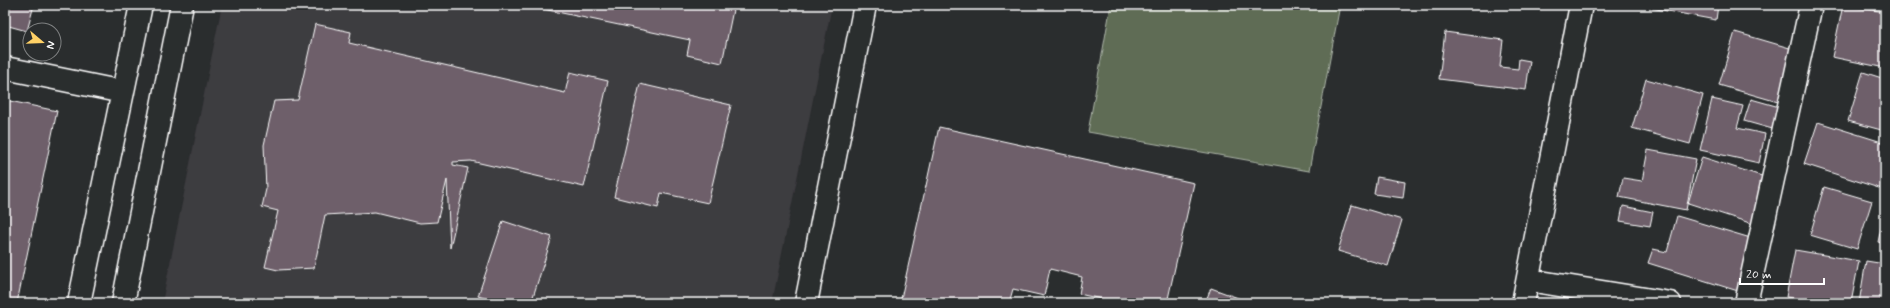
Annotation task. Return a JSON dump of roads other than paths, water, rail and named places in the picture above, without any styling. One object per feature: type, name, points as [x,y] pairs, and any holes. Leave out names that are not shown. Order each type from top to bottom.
[{"type":"street","points":[[79,303],[141,5]]},
{"type":"street","points":[[123,303],[182,5]]},
{"type":"street","points":[[806,303],[865,5]]},
{"type":"street","points":[[1523,303],[1581,5]]},
{"type":"street","points":[[1746,303],[1811,5]]},
{"type":"street","points":[[5,68],[124,92]]},
{"type":"street","points":[[1528,280],[1670,303]]}]
